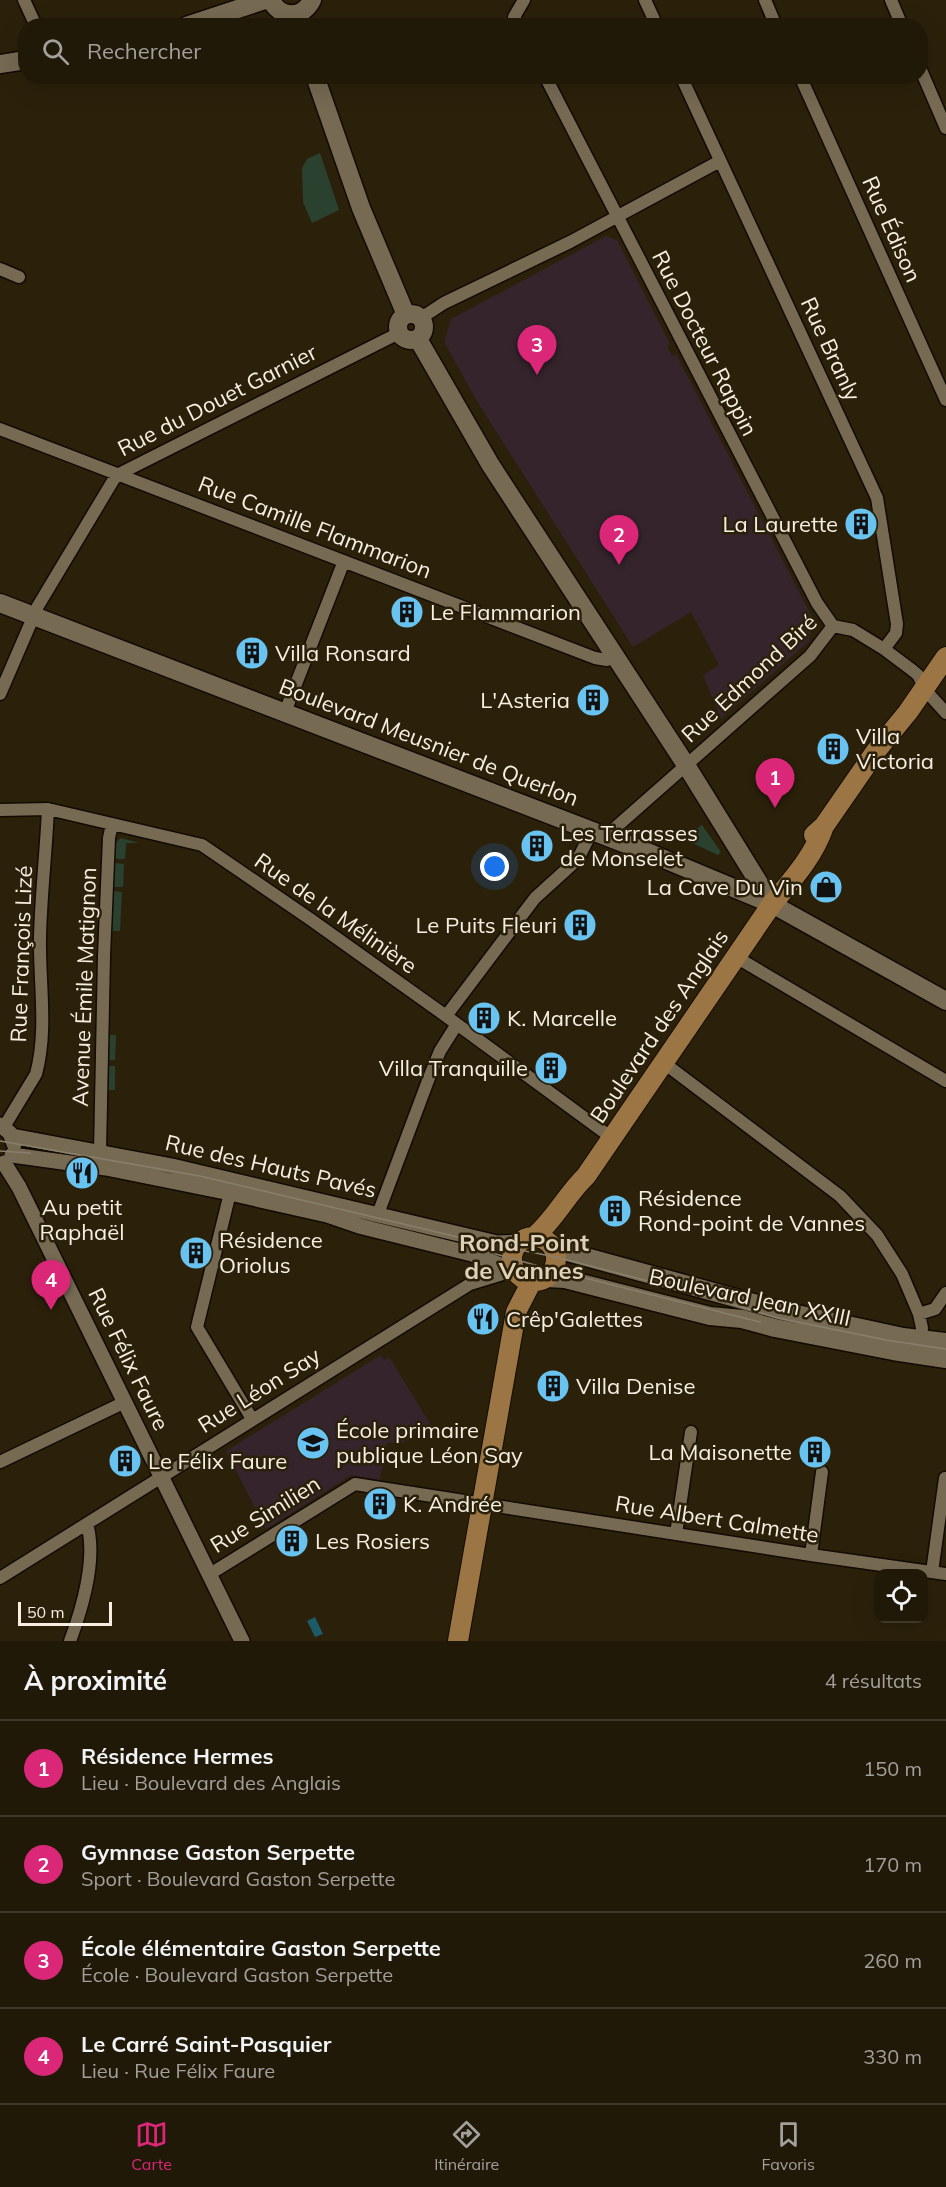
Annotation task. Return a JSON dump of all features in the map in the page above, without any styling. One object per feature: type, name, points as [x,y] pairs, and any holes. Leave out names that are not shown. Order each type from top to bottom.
[{"type":"main road","points":[[210,18],[265,0]]},
{"type":"main road","points":[[271,0],[281,12],[294,18]]},
{"type":"main road","points":[[299,18],[312,0]]},
{"type":"main road","points":[[0,64],[18,61]]},
{"type":"main road","points":[[318,84],[360,208],[414,316],[425,329],[418,339],[407,340],[399,333],[400,321],[414,316]]},
{"type":"main road","points":[[418,339],[485,455],[686,765],[772,904]]},
{"type":"main road","name":"Boulevard Meusnier de Querlon","points":[[0,603],[609,837],[772,904],[946,1001]]},
{"type":"main road","name":"Boulevard des Anglais","points":[[540,1242],[579,1194],[586,1176],[772,904],[806,861],[820,839],[824,826],[922,683],[946,640]]},
{"type":"main road","name":"Boulevard des Anglais","points":[[922,683],[946,657]]},
{"type":"main road","points":[[540,1242],[556,1257],[555,1266],[527,1274],[512,1255],[540,1242]]},
{"type":"main road","name":"Boulevard Jean XXIII","points":[[540,1242],[783,1311],[921,1340],[946,1342]]},
{"type":"main road","points":[[458,1641],[516,1312],[527,1274]]},
{"type":"main road","name":"Boulevard Jean XXIII","points":[[527,1274],[565,1279],[710,1316],[742,1319],[775,1328],[946,1359]]},
{"type":"street","points":[[24,0],[32,18]]},
{"type":"street","points":[[518,18],[524,0]]},
{"type":"street","points":[[645,0],[653,18]]},
{"type":"street","points":[[765,0],[773,18]]},
{"type":"street","points":[[891,0],[899,18]]},
{"type":"street","name":"Rue Docteur Rappin","points":[[549,84],[817,603],[833,626]]},
{"type":"street","name":"Rue Branly","points":[[685,84],[877,498],[897,624],[896,633],[884,649]]},
{"type":"street","name":"Rue Édison","points":[[804,84],[946,400]]},
{"type":"street","points":[[928,84],[946,128]]},
{"type":"street","points":[[414,316],[617,218],[720,161]]},
{"type":"street","points":[[0,269],[19,277]]},
{"type":"street","name":"Rue du Douet Garnier","points":[[0,694],[33,616],[118,474],[399,333]]},
{"type":"street","name":"Rue Camille Flammarion","points":[[0,429],[595,658],[607,660],[616,658]]},
{"type":"street","points":[[285,712],[344,561]]},
{"type":"street","name":"Rue Edmond Biré","points":[[609,837],[615,828],[810,656],[833,626],[849,628],[884,649],[912,670],[946,713]]},
{"type":"street","name":"Rue de la Mélinière","points":[[0,810],[48,809],[202,845],[446,1016],[612,1138]]},
{"type":"street","name":"Rue François Lizé","points":[[6,1130],[36,1074],[38,1065],[42,1024],[40,937],[48,809]]},
{"type":"street","name":"Avenue Émile Matignon","points":[[100,1152],[104,956],[109,838],[112,824]]},
{"type":"street","points":[[446,1016],[535,898],[578,860],[592,831]]},
{"type":"street","points":[[736,957],[946,1081]]},
{"type":"street","points":[[378,1214],[440,1051],[457,1024]]},
{"type":"street","points":[[664,1063],[840,1196],[877,1235],[902,1274],[919,1314],[922,1328],[921,1340]]},
{"type":"street","points":[[5,1161],[14,1146],[6,1130]]},
{"type":"street","name":"Rue des Hauts Pavés","points":[[6,1130],[172,1166],[497,1243],[540,1242]]},
{"type":"street","name":"Rue des Hauts Pavés","points":[[5,1161],[127,1172],[230,1192],[472,1254],[527,1274]]},
{"type":"street","name":"Rue Félix Faure","points":[[5,1161],[242,1641]]},
{"type":"street","points":[[230,1192],[197,1327],[252,1419]]},
{"type":"street","points":[[483,1259],[484,1280]]},
{"type":"street","name":"Rue Léon Say","points":[[0,1578],[470,1284],[506,1273],[527,1274]]},
{"type":"street","points":[[919,1314],[935,1310],[946,1293]]},
{"type":"street","points":[[0,1462],[125,1402]]},
{"type":"street","points":[[676,1534],[691,1432]]},
{"type":"street","points":[[811,1555],[822,1472]]},
{"type":"street","points":[[932,1572],[945,1478]]},
{"type":"street","name":"Rue Similien","points":[[210,1574],[353,1484],[483,1505]]},
{"type":"street","name":"Rue Albert Calmette","points":[[483,1505],[946,1574]]},
{"type":"street","points":[[69,1641],[85,1596],[91,1541],[87,1524]]},
{"type":"shaded area","points":[[606,236],[617,240],[670,344],[667,346],[672,356],[676,354],[813,619],[809,641],[721,719],[703,675],[719,665],[691,612],[633,647],[480,406],[444,342],[451,319]]},
{"type":"shaded area","name":"École primaire publique Léon Say","points":[[381,1355],[384,1360],[389,1357],[431,1425],[400,1444],[387,1442],[380,1480],[351,1475],[266,1529],[226,1451]]},
{"type":"green space","points":[[320,153],[339,210],[312,223],[303,202],[302,168],[307,159]]},
{"type":"green space","points":[[702,825],[721,852],[718,855],[688,841],[691,833]]},
{"type":"green space","points":[[121,838],[139,843],[126,843],[125,859],[115,859],[116,842]]},
{"type":"green space","points":[[115,863],[124,864],[123,887],[113,887]]},
{"type":"green space","points":[[113,891],[122,892],[120,931],[111,931]]},
{"type":"green space","points":[[108,1035],[116,1035],[115,1060],[107,1060]]},
{"type":"green space","points":[[108,1066],[115,1066],[115,1090],[107,1090]]},
{"type":"water","points":[[315,1617],[323,1634],[315,1637],[307,1621]]},
{"type":"tram line","points":[[0,1141],[200,1176],[479,1242],[556,1257],[698,1294],[778,1318],[886,1340],[946,1349]]},
{"type":"tram line","points":[[0,1151],[30,1153]]},
{"type":"tram line","points":[[481,1250],[760,1322]]},
{"type":"place","name":"École élémentaire Gaston Serpette","points":[[537,375]]},
{"type":"place","name":"La Laurette","points":[[861,524]]},
{"type":"place","name":"Gymnase Gaston Serpette","points":[[619,565]]},
{"type":"place","name":"Le Flammarion","points":[[407,612]]},
{"type":"place","name":"Villa Ronsard","points":[[252,653]]},
{"type":"place","name":"L'Asteria","points":[[593,700]]},
{"type":"place","name":"Villa Victoria","points":[[833,749]]},
{"type":"place","name":"Résidence Hermes","points":[[775,808]]},
{"type":"place","name":"Les Terrasses de Monselet","points":[[537,846]]},
{"type":"place","name":"La Cave Du Vin","points":[[826,887]]},
{"type":"place","name":"Le Puits Fleuri","points":[[580,925]]},
{"type":"place","name":"K. Marcelle","points":[[484,1018]]},
{"type":"place","name":"Villa Tranquille","points":[[551,1068]]},
{"type":"place","name":"Au petit Raphaël","points":[[82,1173]]},
{"type":"place","name":"Résidence Rond-point de Vannes","points":[[615,1211]]},
{"type":"place","name":"Résidence Oriolus","points":[[196,1253]]},
{"type":"place","name":"Le Carré Saint-Pasquier","points":[[51,1310]]},
{"type":"place","name":"Crêp'Galettes","points":[[483,1319]]},
{"type":"place","name":"Villa Denise","points":[[553,1386]]},
{"type":"place","name":"École primaire publique Léon Say","points":[[313,1443]]},
{"type":"place","name":"La Maisonette","points":[[815,1452]]},
{"type":"place","name":"Le Félix Faure","points":[[125,1461]]},
{"type":"place","name":"K. Andrée","points":[[380,1504]]},
{"type":"place","name":"Les Rosiers","points":[[292,1541]]},
{"type":"district","name":"Rond-Point de Vannes","points":[[524,1257]]}]
